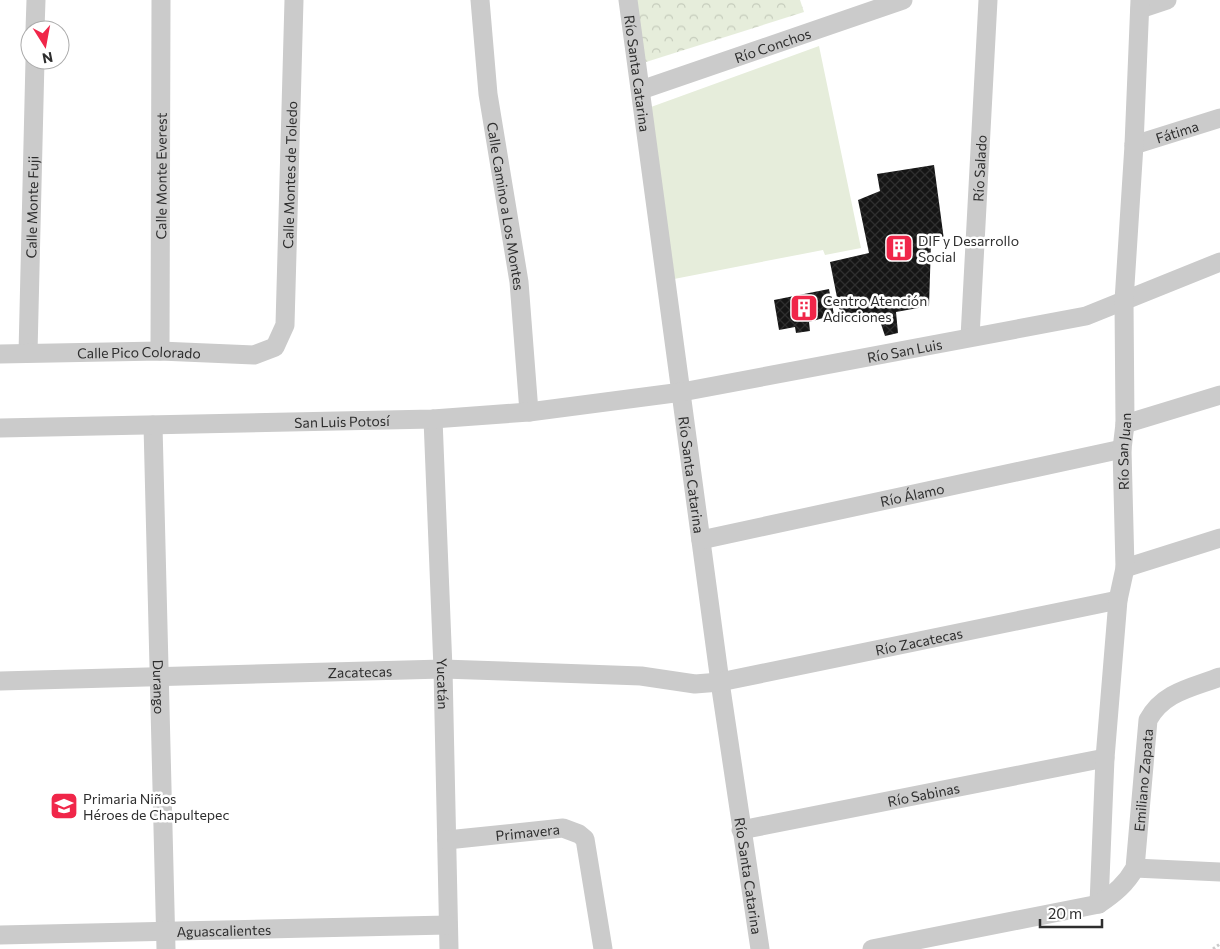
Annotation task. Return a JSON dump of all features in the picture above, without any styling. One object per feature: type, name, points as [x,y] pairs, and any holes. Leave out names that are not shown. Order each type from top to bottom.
[{"type":"street","points":[[36,0],[36,20]]},
{"type":"street","name":"Calle Monte Everest","points":[[160,351],[161,0]]},
{"type":"street","name":"Calle Montes de Toledo","points":[[275,346],[285,325],[294,0]]},
{"type":"street","name":"Calle Camino a Los Montes","points":[[480,0],[488,94],[519,282],[529,412]]},
{"type":"street","name":"Río Santa Catarina","points":[[628,0],[720,682],[760,949]]},
{"type":"street","name":"Río Conchos","points":[[641,90],[902,0]]},
{"type":"street","name":"Río Salado","points":[[970,337],[988,0]]},
{"type":"street","points":[[1140,4],[1167,0]]},
{"type":"street","name":"Río San Juan","points":[[1100,904],[1105,758],[1118,600],[1125,568],[1122,448],[1125,424],[1124,301],[1134,145],[1140,4]]},
{"type":"street","name":"Calle Monte Fuji","points":[[28,353],[35,70]]},
{"type":"street","name":"Fátima","points":[[1134,145],[1220,118]]},
{"type":"street","name":"Río San Luis","points":[[682,392],[1086,316],[1160,284],[1220,262]]},
{"type":"street","name":"Calle Pico Colorado","points":[[0,354],[160,351],[254,355],[275,346]]},
{"type":"street","name":"San Luis Potosí","points":[[0,428],[433,419],[529,412],[682,392]]},
{"type":"street","points":[[1125,424],[1220,395]]},
{"type":"street","name":"Yucatán","points":[[433,419],[443,670],[449,949]]},
{"type":"street","name":"Durango","points":[[154,425],[166,940]]},
{"type":"street","name":"Río Álamo","points":[[702,540],[1122,448]]},
{"type":"street","points":[[1125,568],[1220,538]]},
{"type":"street","name":"Río Zacatecas","points":[[720,682],[1118,600]]},
{"type":"street","name":"Zacatecas","points":[[0,681],[443,670],[641,676],[695,684],[720,682]]},
{"type":"street","name":"Emiliano Zapata","points":[[1135,868],[1148,720],[1155,707],[1165,698],[1220,676]]},
{"type":"street","name":"Río Sabinas","points":[[742,830],[1105,758]]},
{"type":"street","name":"Primavera","points":[[447,840],[563,828],[579,834],[585,840],[603,949]]},
{"type":"street","points":[[872,949],[1100,904],[1127,882],[1135,868],[1220,872]]},
{"type":"street","name":"Aguascalientes","points":[[0,935],[166,940],[448,925]]},
{"type":"path","points":[[1213,949],[1220,944]]},
{"type":"green space","points":[[633,0],[800,0],[804,12],[646,62],[640,58]]},
{"type":"green space","points":[[819,46],[861,248],[825,255],[823,250],[674,279],[651,107]]},
{"type":"building","name":"DIF y Desarrollo Social","points":[[934,165],[944,240],[931,244],[929,306],[896,312],[898,333],[885,336],[878,315],[842,323],[830,262],[869,253],[858,200],[880,191],[877,174]]},
{"type":"building","name":"Centro Atención Adicciones","points":[[829,289],[834,315],[809,322],[810,331],[796,333],[795,327],[779,330],[774,300]]},
{"type":"place","name":"DIF y Desarrollo Social","points":[[899,248]]},
{"type":"place","name":"Centro Atención Adicciones","points":[[804,308]]},
{"type":"place","name":"Primaria Niños Héroes de Chapultepec","points":[[64,806]]}]
